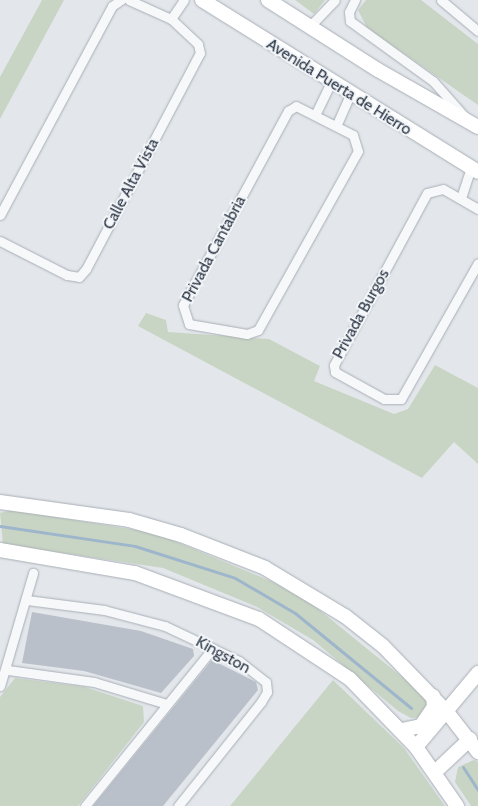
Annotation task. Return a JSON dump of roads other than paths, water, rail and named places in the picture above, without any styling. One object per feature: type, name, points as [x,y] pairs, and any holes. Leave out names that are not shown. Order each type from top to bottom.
[{"type":"street","points":[[0,215],[112,6],[121,0]]},
{"type":"street","name":"Calle Alta Vista","points":[[0,242],[67,276],[79,276],[86,269],[200,53],[198,44],[154,4],[129,0]]},
{"type":"street","points":[[171,19],[184,0]]},
{"type":"street","name":"Avenida Puerta de Hierro","points":[[202,0],[330,84],[474,170]]},
{"type":"street","points":[[268,0],[309,27],[472,123]]},
{"type":"street","points":[[309,27],[335,0]]},
{"type":"street","points":[[355,0],[348,12],[350,22],[433,81],[472,123]]},
{"type":"street","points":[[445,1],[478,31]]},
{"type":"street","points":[[316,113],[330,84]]},
{"type":"street","points":[[336,124],[350,95]]},
{"type":"street","name":"Privada Cantabria","points":[[300,106],[316,113],[336,124],[356,139],[358,151],[258,330],[247,334],[189,324],[183,305],[288,111],[300,106]]},
{"type":"street","points":[[461,198],[474,170]]},
{"type":"street","name":"Privada Burgos","points":[[476,203],[443,189],[427,193],[334,364],[336,372],[384,399],[401,399],[478,263]]},
{"type":"street","points":[[0,502],[129,520],[181,534],[265,568],[345,616],[433,696],[470,739],[478,752]]},
{"type":"street","points":[[0,550],[135,572],[221,601],[295,641],[350,679],[402,730],[435,772],[457,806]]},
{"type":"street","points":[[0,686],[8,670],[27,600],[32,573]]},
{"type":"street","name":"Kingston","points":[[27,600],[104,610],[165,626],[213,648],[264,679],[267,692],[178,806]]},
{"type":"street","points":[[85,806],[213,648]]},
{"type":"street","points":[[8,670],[94,682],[167,704]]},
{"type":"street","points":[[416,747],[478,673]]},
{"type":"street","points":[[402,730],[421,726],[434,707],[433,696]]},
{"type":"street","points":[[435,772],[470,739]]},
{"type":"waterway","points":[[0,526],[135,546],[235,578],[295,613],[411,708]]},
{"type":"waterway","points":[[463,767],[478,790]]}]
